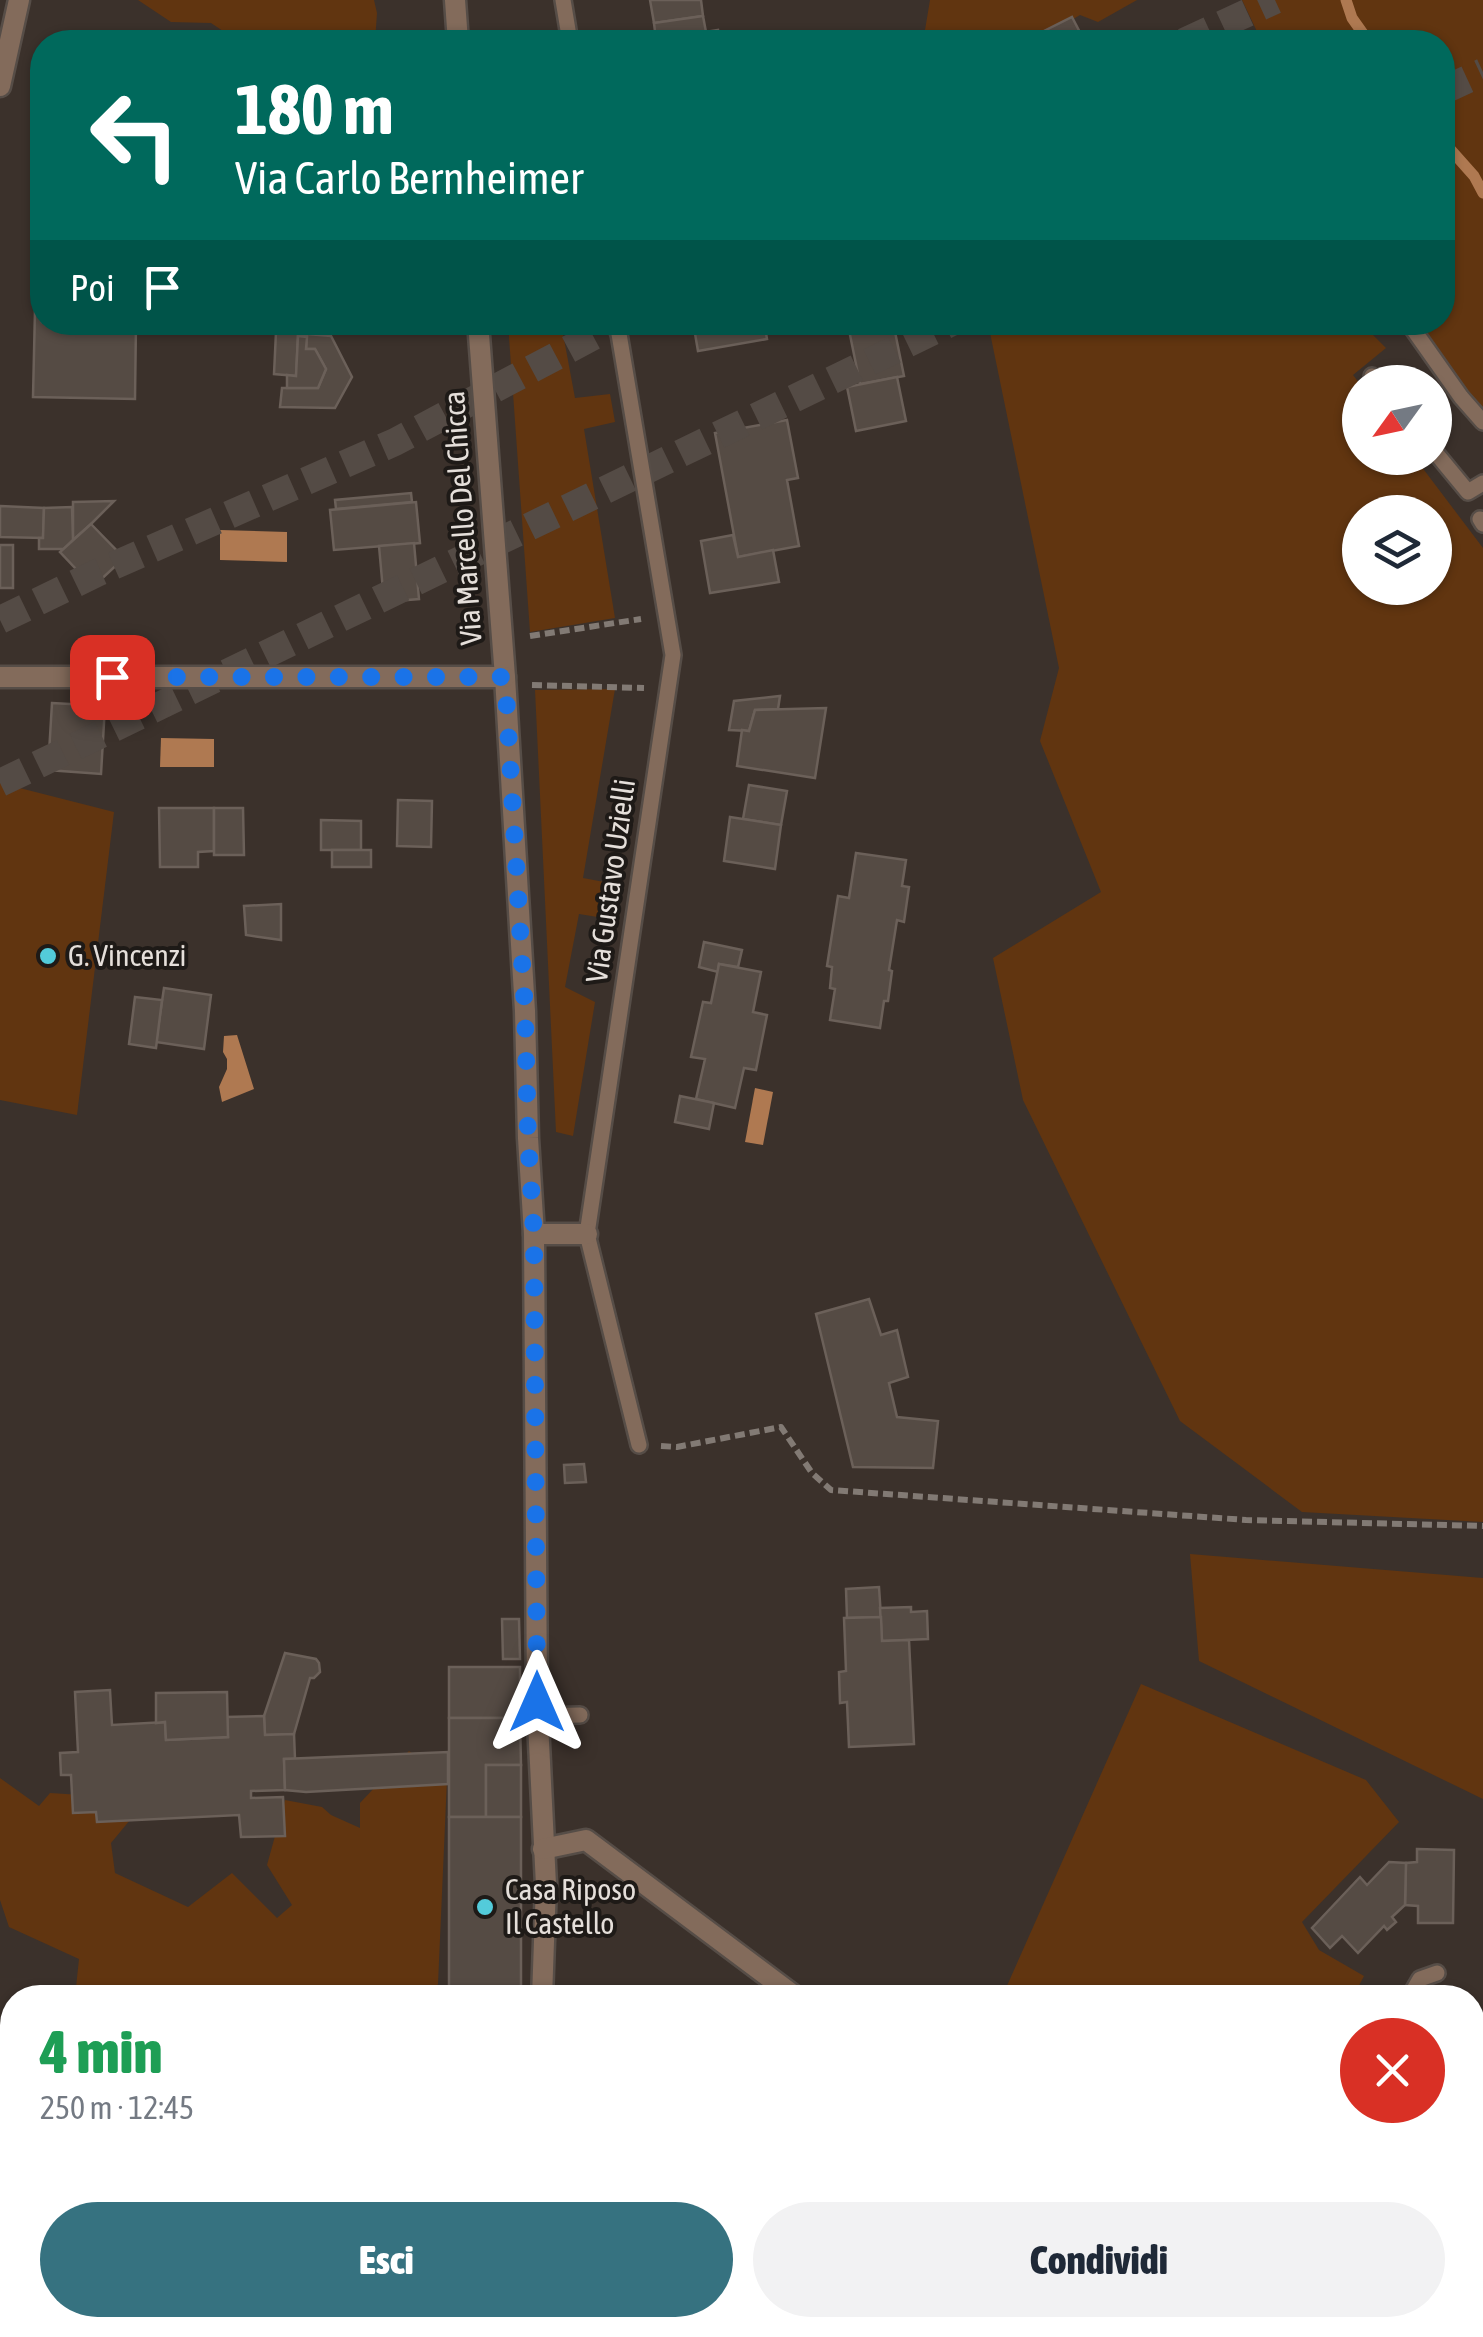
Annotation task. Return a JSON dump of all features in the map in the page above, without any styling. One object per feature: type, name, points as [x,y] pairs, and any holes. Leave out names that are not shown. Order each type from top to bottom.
[{"type":"street","points":[[0,86],[19,0]]},
{"type":"street","points":[[454,0],[457,30]]},
{"type":"street","name":"Via Marcello Del Chicca","points":[[479,335],[505,677],[534,1234],[538,1716],[546,1884],[542,1985]]},
{"type":"street","points":[[0,677],[505,677]]},
{"type":"street","points":[[534,1234],[587,1234]]},
{"type":"street","points":[[544,1848],[586,1840],[780,1985]]},
{"type":"lane","points":[[563,0],[568,30]]},
{"type":"lane","name":"Via Gustavo Uzielli","points":[[619,335],[673,655],[587,1234],[640,1445]]},
{"type":"lane","points":[[1417,335],[1483,422]]},
{"type":"lane","points":[[1452,473],[1468,492],[1483,483]]},
{"type":"lane","points":[[538,1716],[580,1715]]},
{"type":"lane","points":[[1417,1985],[1420,1979],[1436,1974]]},
{"type":"path","points":[[526,636],[643,619],[644,636]]},
{"type":"path","points":[[530,685],[646,688],[645,671]]},
{"type":"path","points":[[640,1445],[676,1447],[782,1427],[812,1473],[832,1490],[1246,1520],[1483,1526]]},
{"type":"shaded area","points":[[138,0],[374,0],[377,13],[376,30],[222,30],[211,23],[171,22]]},
{"type":"shaded area","points":[[930,0],[1137,0],[1098,22],[1080,15],[1055,30],[925,30]]},
{"type":"shaded area","points":[[1242,0],[1483,0],[1483,416],[1452,372],[1452,365],[1447,365],[1426,335],[1455,335],[1455,30],[1256,30]]},
{"type":"shaded area","points":[[509,335],[563,335],[575,398],[610,394],[615,422],[584,429],[615,618],[530,632]]},
{"type":"shaded area","points":[[990,335],[1373,335],[1386,348],[1365,365],[1342,365],[1342,475],[1428,475],[1443,495],[1342,495],[1342,605],[1452,605],[1452,507],[1483,548],[1483,1522],[1302,1512],[1180,1421],[1023,1100],[993,958],[1101,892],[1040,741],[1059,668]]},
{"type":"shaded area","points":[[220,530],[287,532],[287,562],[220,560]]},
{"type":"shaded area","points":[[615,689],[583,878],[615,884],[610,919],[579,914],[565,987],[595,1002],[573,1136],[556,1132],[535,690]]},
{"type":"shaded area","points":[[161,738],[214,739],[214,767],[160,767]]},
{"type":"shaded area","name":"G. Vincenzi","points":[[0,783],[114,812],[77,1115],[0,1100]]},
{"type":"shaded area","points":[[237,1035],[254,1089],[222,1102],[219,1087],[227,1069],[224,1036]]},
{"type":"shaded area","points":[[755,1088],[773,1092],[763,1145],[745,1142]]},
{"type":"shaded area","points":[[1190,1554],[1483,1578],[1483,1799],[1199,1661]]},
{"type":"shaded area","points":[[1141,1684],[1366,1780],[1399,1822],[1302,1922],[1319,1950],[1364,1976],[1359,1985],[1007,1985]]},
{"type":"shaded area","points":[[409,1751],[447,1779],[437,1985],[76,1985],[79,1959],[9,1927],[0,1900],[0,1778],[39,1806],[50,1793],[113,1797],[130,1820],[111,1843],[115,1873],[188,1907],[232,1873],[277,1918],[292,1905],[267,1865],[285,1800],[322,1807],[360,1828],[360,1803]]},
{"type":"building","points":[[650,0],[701,0],[703,16],[654,23]]},
{"type":"building","points":[[703,16],[706,30],[655,30],[654,23]]},
{"type":"building","points":[[1072,17],[1079,30],[1046,30]]},
{"type":"building","points":[[34,335],[136,335],[135,399],[33,397]]},
{"type":"building","points":[[276,335],[305,335],[298,336],[296,376],[274,374]]},
{"type":"building","points":[[307,335],[331,336],[352,377],[335,408],[280,407],[282,388],[318,388],[326,369],[315,349],[306,349]]},
{"type":"building","points":[[695,335],[766,335],[767,339],[698,351]]},
{"type":"building","points":[[850,335],[896,335],[904,376],[860,384]]},
{"type":"building","points":[[298,336],[307,337],[306,349],[315,349],[326,369],[318,388],[287,388],[287,375],[296,376]]},
{"type":"building","points":[[897,377],[906,421],[856,431],[847,387]]},
{"type":"building","points":[[787,420],[798,478],[787,480],[799,546],[738,557],[715,433]]},
{"type":"building","points":[[411,493],[412,502],[336,509],[335,500]]},
{"type":"building","points":[[114,501],[91,524],[73,540],[73,502]]},
{"type":"building","points":[[416,502],[420,543],[334,550],[330,510]]},
{"type":"building","points":[[0,506],[44,508],[43,538],[0,537]]},
{"type":"building","points":[[72,507],[73,540],[64,549],[39,549],[44,508]]},
{"type":"building","points":[[91,524],[124,558],[93,587],[60,552]]},
{"type":"building","points":[[733,535],[738,557],[773,550],[779,582],[710,593],[701,541]]},
{"type":"building","points":[[414,543],[419,599],[384,602],[379,546]]},
{"type":"building","points":[[0,545],[13,545],[13,588],[0,588]]},
{"type":"building","points":[[780,696],[778,709],[755,710],[749,731],[729,730],[734,701]]},
{"type":"building","points":[[52,703],[105,706],[101,774],[48,770]]},
{"type":"building","points":[[826,708],[815,778],[737,766],[742,730],[749,731],[755,710]]},
{"type":"building","points":[[749,785],[787,791],[781,825],[743,819]]},
{"type":"building","points":[[398,800],[432,801],[431,847],[397,846]]},
{"type":"building","points":[[159,808],[214,808],[214,851],[198,852],[198,867],[160,867]]},
{"type":"building","points":[[214,808],[243,808],[244,855],[214,855]]},
{"type":"building","points":[[730,817],[781,825],[775,869],[724,861]]},
{"type":"building","points":[[321,820],[361,821],[361,850],[321,850]]},
{"type":"building","points":[[332,850],[371,850],[371,867],[332,867]]},
{"type":"building","points":[[856,853],[906,860],[902,886],[909,887],[904,922],[897,920],[888,1001],[884,1001],[880,1028],[830,1020],[835,989],[830,988],[832,967],[827,966],[838,896],[849,898]]},
{"type":"building","points":[[281,904],[281,940],[246,935],[244,906]]},
{"type":"building","points":[[704,942],[742,950],[738,967],[719,964],[718,972],[699,967]]},
{"type":"building","points":[[719,964],[761,972],[753,1012],[767,1015],[756,1070],[744,1068],[735,1108],[696,1099],[705,1059],[691,1057],[703,1002],[711,1003]]},
{"type":"building","points":[[164,988],[211,995],[204,1049],[156,1042]]},
{"type":"building","points":[[135,997],[162,1000],[156,1048],[129,1044]]},
{"type":"building","points":[[680,1096],[714,1103],[709,1129],[675,1122]]},
{"type":"building","points":[[869,1299],[881,1335],[897,1330],[908,1377],[889,1383],[897,1417],[938,1421],[933,1468],[853,1467],[816,1314]]},
{"type":"building","points":[[584,1464],[586,1482],[565,1483],[564,1465]]},
{"type":"building","points":[[879,1587],[881,1617],[847,1618],[846,1589]]},
{"type":"building","points":[[911,1607],[911,1612],[927,1611],[928,1639],[882,1641],[880,1608]]},
{"type":"building","points":[[881,1617],[882,1641],[909,1640],[914,1744],[849,1747],[847,1702],[840,1703],[839,1672],[846,1671],[844,1618]]},
{"type":"building","points":[[502,1619],[519,1619],[520,1659],[503,1659]]},
{"type":"building","points":[[285,1653],[316,1659],[320,1672],[310,1678],[294,1734],[265,1735],[264,1716]]},
{"type":"building","points":[[449,1667],[520,1667],[520,1718],[449,1718]]},
{"type":"building","points":[[110,1690],[112,1725],[165,1722],[166,1740],[228,1737],[227,1717],[264,1716],[265,1735],[294,1734],[295,1759],[284,1759],[285,1790],[251,1791],[251,1798],[283,1797],[285,1836],[241,1837],[239,1815],[97,1822],[96,1812],[73,1813],[71,1775],[61,1775],[60,1753],[78,1752],[75,1692]]},
{"type":"building","points":[[227,1692],[228,1737],[166,1740],[165,1722],[156,1723],[156,1693]]},
{"type":"building","points":[[449,1718],[520,1718],[521,1765],[486,1765],[486,1817],[449,1817]]},
{"type":"building","points":[[448,1752],[448,1784],[285,1790],[284,1759]]},
{"type":"building","points":[[486,1765],[521,1765],[521,1817],[486,1817]]},
{"type":"building","name":"Casa Riposo Il Castello","points":[[449,1817],[521,1817],[521,1985],[449,1985]]},
{"type":"building","points":[[1417,1849],[1454,1850],[1453,1923],[1418,1923],[1418,1906],[1405,1905],[1406,1863],[1417,1862]]},
{"type":"building","points":[[1389,1862],[1406,1863],[1405,1905],[1392,1917],[1396,1922],[1387,1930],[1384,1926],[1358,1953],[1342,1936],[1330,1948],[1312,1928],[1360,1877],[1367,1885]]},
{"type":"waterway","points":[[1346,0],[1360,30]]},
{"type":"waterway","points":[[1455,155],[1483,193]]},
{"type":"tunnel","points":[[1210,30],[1275,0]]},
{"type":"tunnel","points":[[1455,85],[1483,72]]},
{"type":"tunnel","points":[[0,620],[99,572],[395,442],[596,335]]},
{"type":"tunnel","points":[[0,783],[925,335]]},
{"type":"place","name":"G. Vincenzi","points":[[48,956]]},
{"type":"place","name":"Casa Riposo Il Castello","points":[[485,1907]]},
{"type":"route","points":[[112,677],[505,677],[534,1234],[537,1702]]}]
